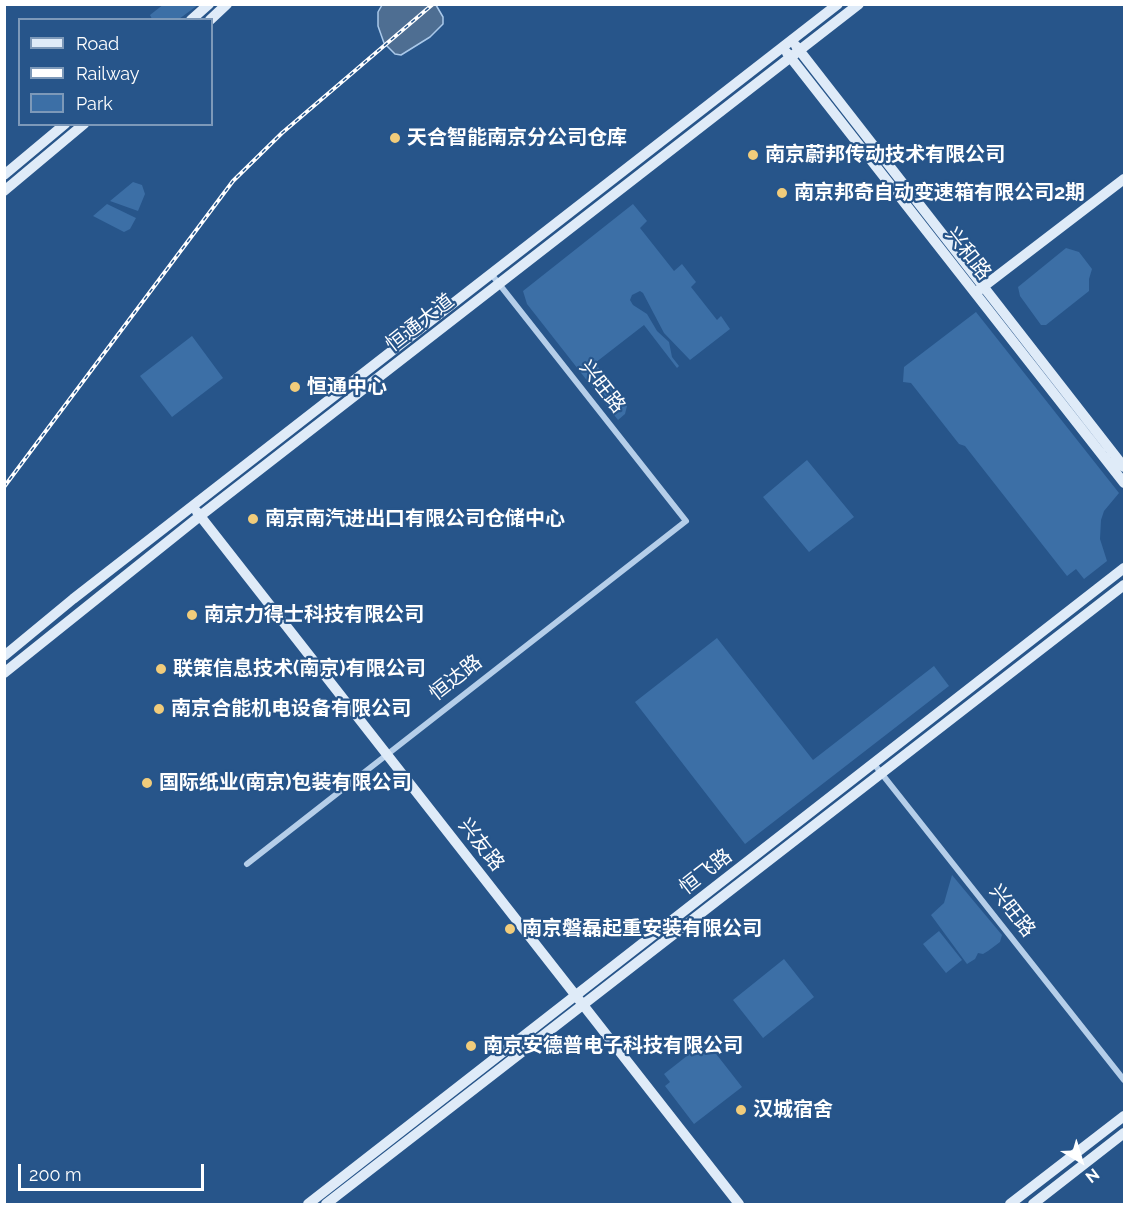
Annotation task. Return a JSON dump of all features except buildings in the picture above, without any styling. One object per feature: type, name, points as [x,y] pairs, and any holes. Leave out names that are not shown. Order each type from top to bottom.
[{"type":"main road","points":[[193,18],[209,4]]},
{"type":"main road","points":[[212,18],[228,4]]},
{"type":"main road","name":"恒通大道","points":[[4,673],[196,512],[495,279],[838,4]]},
{"type":"main road","name":"恒通大道","points":[[495,279],[795,55],[859,4]]},
{"type":"main road","name":"兴和路","points":[[787,44],[975,293],[1125,483]]},
{"type":"main road","name":"兴和路","points":[[795,55],[985,286],[1125,467]]},
{"type":"main road","points":[[4,175],[63,126]]},
{"type":"main road","points":[[4,191],[82,126]]},
{"type":"main road","points":[[975,293],[1125,179]]},
{"type":"main road","name":"恒通大道","points":[[4,656],[73,598],[196,512]]},
{"type":"main road","name":"兴友路","points":[[196,512],[739,1204]]},
{"type":"main road","name":"恒飞路","points":[[308,1204],[1125,568]]},
{"type":"main road","name":"恒飞路","points":[[326,1204],[1125,585]]},
{"type":"main road","points":[[1010,1204],[1125,1116]]},
{"type":"main road","points":[[1033,1204],[1125,1133]]},
{"type":"street","name":"兴旺路","points":[[495,279],[686,521]]},
{"type":"street","name":"恒达路","points":[[248,864],[686,521]]},
{"type":"street","name":"兴旺路","points":[[874,764],[1125,1080]]},
{"type":"green space","points":[[164,4],[198,4],[180,18],[152,18],[150,15]]},
{"type":"green space","points":[[133,182],[142,185],[145,194],[138,211],[110,201]]},
{"type":"green space","points":[[107,204],[136,218],[130,229],[124,232],[93,216]]},
{"type":"green space","points":[[633,204],[647,221],[640,228],[674,271],[682,264],[696,282],[691,287],[717,320],[721,316],[730,329],[690,360],[664,333],[643,293],[640,291],[632,295],[630,300],[633,305],[647,314],[657,331],[669,342],[672,357],[679,366],[677,368],[644,325],[595,363],[627,406],[625,414],[618,420],[527,304],[523,291]]},
{"type":"green space","points":[[1066,248],[1079,252],[1092,269],[1089,291],[1046,325],[1041,325],[1020,296],[1018,287]]},
{"type":"green space","points":[[976,312],[1119,493],[1104,511],[1101,520],[1100,539],[1107,561],[1084,579],[1076,569],[1067,576],[965,446],[959,444],[911,383],[903,382],[904,367]]},
{"type":"green space","points":[[192,336],[223,378],[172,417],[140,376]]},
{"type":"green space","points":[[807,460],[854,517],[809,552],[763,497]]},
{"type":"green space","points":[[717,638],[813,760],[934,666],[949,686],[745,844],[635,702]]},
{"type":"green space","points":[[952,875],[1002,935],[1000,942],[983,954],[978,953],[975,959],[967,964],[931,915],[944,903]]},
{"type":"green space","points":[[939,931],[962,960],[946,973],[923,944]]},
{"type":"green space","points":[[784,959],[814,997],[763,1038],[733,1000]]},
{"type":"green space","points":[[706,1041],[742,1087],[694,1124],[665,1086],[670,1082],[664,1074]]},
{"type":"shaded area","points":[[382,5],[436,5],[443,17],[443,24],[430,37],[401,55],[395,54],[384,43],[378,26],[378,12]]},
{"type":"railway","points":[[4,487],[233,181],[282,133],[433,4]]},
{"type":"place","name":"天合智能南京分公司仓库","points":[[395,138]]},
{"type":"place","name":"南京蔚邦传动技术有限公司","points":[[753,155]]},
{"type":"place","name":"南京邦奇自动变速箱有限公司2期","points":[[782,193]]},
{"type":"place","name":"恒通中心","points":[[295,387]]},
{"type":"place","name":"南京南汽进出口有限公司仓储中心","points":[[253,519]]},
{"type":"place","name":"南京力得士科技有限公司","points":[[192,615]]},
{"type":"place","name":"联策信息技术(南京)有限公司","points":[[161,669]]},
{"type":"place","name":"南京合能机电设备有限公司","points":[[159,709]]},
{"type":"place","name":"国际纸业(南京)包装有限公司","points":[[147,783]]},
{"type":"place","name":"南京磐磊起重安装有限公司","points":[[510,929]]},
{"type":"place","name":"南京安德普电子科技有限公司","points":[[471,1046]]},
{"type":"place","name":"汉城宿舍","points":[[741,1110]]}]
